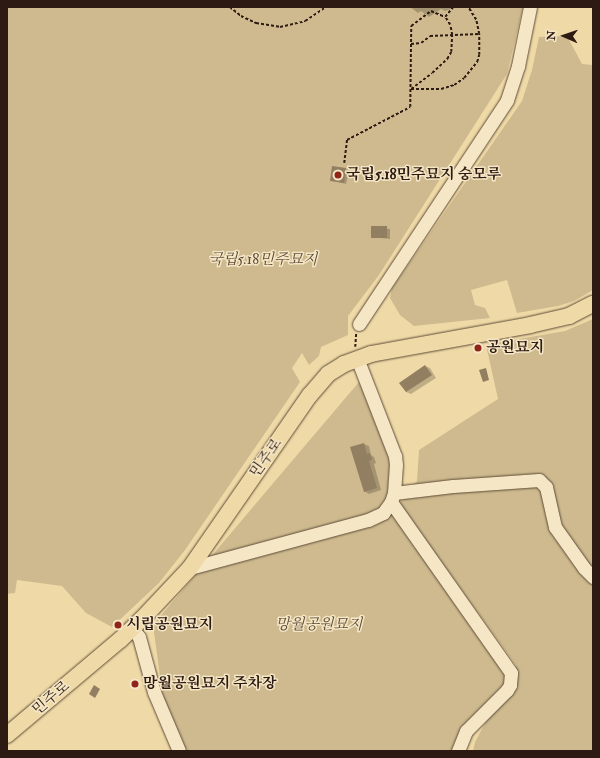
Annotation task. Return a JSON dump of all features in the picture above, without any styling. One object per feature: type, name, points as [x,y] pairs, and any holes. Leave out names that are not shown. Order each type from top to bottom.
[{"type":"main road","name":"민주로","points":[[7,735],[132,628],[190,568],[310,395],[328,374],[357,358],[530,325],[569,316],[593,304]]},
{"type":"lane","points":[[359,324],[507,100],[518,66],[530,7]]},
{"type":"lane","points":[[190,568],[368,520],[383,513],[393,497],[396,465],[395,456],[357,358]]},
{"type":"lane","points":[[393,497],[453,486],[539,480],[546,487],[555,527],[584,568],[593,577]]},
{"type":"lane","points":[[393,497],[511,672],[510,685],[507,690],[469,727],[462,738],[458,751]]},
{"type":"lane","points":[[132,628],[139,637],[154,692],[180,751]]},
{"type":"path","points":[[230,7],[241,16],[251,21],[265,26],[280,27],[290,26],[304,21],[326,7]]},
{"type":"path","points":[[445,17],[453,7]]},
{"type":"path","points":[[411,89],[441,89],[454,85],[464,78],[479,58],[479,34],[476,20],[468,7]]},
{"type":"path","points":[[344,163],[347,140],[410,107],[411,26],[431,11],[445,17],[450,25],[452,35],[451,52],[448,59],[432,74],[411,89]]},
{"type":"path","points":[[411,44],[421,43],[430,36],[479,34]]},
{"type":"path","points":[[357,358],[355,338],[359,324]]},
{"type":"green space","name":"국립5.18민주묘지","points":[[7,7],[523,7],[507,74],[379,275],[348,316],[348,335],[321,347],[319,356],[309,365],[302,353],[292,368],[300,382],[185,550],[159,583],[112,627],[86,613],[62,586],[17,580],[15,593],[7,594]]},
{"type":"green space","points":[[567,36],[582,64],[593,65],[593,290],[574,301],[558,306],[517,313],[507,280],[471,290],[475,305],[485,308],[490,318],[414,326],[400,315],[390,298],[392,288],[522,101],[532,70],[539,37]]},
{"type":"green space","points":[[593,319],[593,751],[473,751],[475,742],[488,718],[509,698],[517,682],[516,665],[399,504],[417,481],[419,450],[498,399],[486,345],[565,331]]},
{"type":"green space","name":"망월공원묘지","points":[[359,382],[386,448],[390,463],[388,491],[507,672],[504,684],[496,695],[459,732],[452,751],[175,751],[164,706],[153,625]]},
{"type":"building","name":"국립5.18민주묘지 숭모루","points":[[332,166],[346,168],[344,183],[330,181]]},
{"type":"building","points":[[371,226],[387,226],[387,238],[371,238]]},
{"type":"building","points":[[425,365],[432,375],[406,392],[399,383]]},
{"type":"building","points":[[486,368],[489,380],[483,382],[479,370]]},
{"type":"building","points":[[364,443],[367,454],[370,453],[372,460],[369,461],[377,488],[364,492],[350,447]]},
{"type":"building","points":[[94,685],[100,689],[95,698],[89,694]]},
{"type":"place","name":"국립5.18민주묘지 숭모루","points":[[338,175]]},
{"type":"place","name":"공원묘지","points":[[478,348]]},
{"type":"place","name":"시립공원묘지","points":[[118,625]]},
{"type":"place","name":"망월공원묘지 주차장","points":[[135,684]]}]
